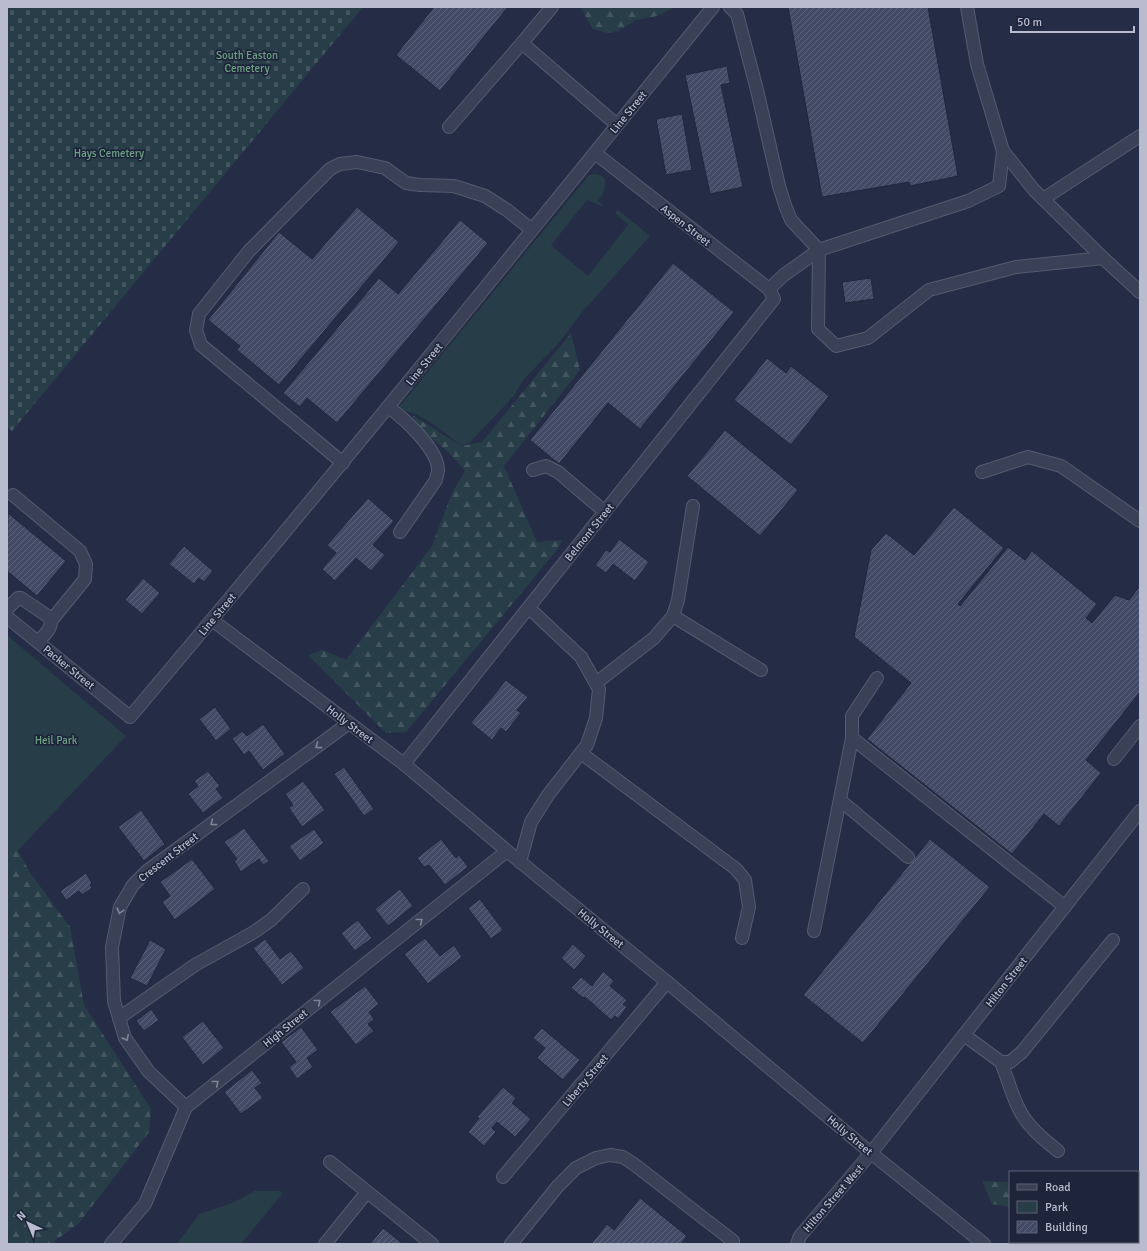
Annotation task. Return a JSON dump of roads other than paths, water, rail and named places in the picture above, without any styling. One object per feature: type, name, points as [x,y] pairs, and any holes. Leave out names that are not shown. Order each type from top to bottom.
[{"type":"street","points":[[449,127],[552,7]]},
{"type":"street","name":"Line Street","points":[[130,717],[388,407],[713,7]]},
{"type":"street","points":[[730,7],[737,14],[758,90],[779,186],[791,220],[819,250],[818,329],[836,346],[868,338],[929,290],[1016,267],[1103,258]]},
{"type":"street","points":[[967,7],[977,64],[1003,151],[1034,190],[1140,292]]},
{"type":"street","points":[[522,43],[618,125]]},
{"type":"street","points":[[1043,199],[1140,136]]},
{"type":"street","name":"Belmont Street","points":[[404,764],[605,512],[772,294],[784,275],[819,250],[968,201],[999,186],[1003,151]]},
{"type":"street","name":"Aspen Street","points":[[595,153],[772,294]]},
{"type":"street","points":[[342,463],[201,345],[196,330],[199,314],[249,251],[330,169],[340,164],[357,162],[385,168],[406,183],[454,186],[485,196],[507,210],[532,230]]},
{"type":"street","points":[[388,407],[400,416],[430,448],[438,470],[436,480],[400,532]]},
{"type":"street","points":[[982,472],[1028,457],[1061,466],[1140,521]]},
{"type":"street","points":[[533,470],[546,466],[558,472],[605,512]]},
{"type":"street","points":[[13,495],[80,551],[86,564],[85,579],[51,621],[51,626],[38,642]]},
{"type":"street","points":[[596,683],[654,638],[673,616],[678,600],[693,506]]},
{"type":"street","points":[[7,609],[18,598],[21,598],[49,617],[51,621]]},
{"type":"street","points":[[520,862],[531,822],[548,795],[587,745],[596,718],[599,689],[581,658],[529,608]]},
{"type":"street","points":[[673,616],[761,670]]},
{"type":"street","name":"Packer Street","points":[[7,617],[130,717]]},
{"type":"street","name":"Holly Street","points":[[212,620],[404,764],[871,1153],[984,1244]]},
{"type":"street","points":[[814,931],[852,738],[852,716],[877,678]]},
{"type":"street","name":"Crescent Street","points":[[186,1107],[149,1072],[125,1038],[114,1001],[112,947],[120,907],[133,885],[147,871],[349,723]]},
{"type":"street","points":[[1114,759],[1140,726]]},
{"type":"street","points":[[852,738],[1065,907]]},
{"type":"street","points":[[581,753],[736,869],[745,880],[749,907],[742,938]]},
{"type":"street","points":[[840,800],[908,857]]},
{"type":"street","name":"Hilton Street","points":[[871,1153],[1140,811]]},
{"type":"street","name":"High Street","points":[[111,1244],[145,1204],[186,1107],[507,851]]},
{"type":"street","points":[[119,1018],[195,965],[254,932],[271,920],[303,889]]},
{"type":"street","points":[[1001,1062],[1010,1062],[1022,1052],[1113,940]]},
{"type":"street","name":"Liberty Street","points":[[503,1177],[667,982]]},
{"type":"street","points":[[964,1035],[1001,1062],[1018,1108],[1033,1128],[1058,1151]]},
{"type":"street","name":"Hilton Street West","points":[[797,1244],[800,1236],[871,1153]]},
{"type":"street","points":[[511,1244],[558,1186],[576,1168],[596,1158],[610,1155],[622,1157],[635,1166],[734,1243]]},
{"type":"street","points":[[330,1162],[432,1244]]},
{"type":"street","points":[[325,1244],[368,1192]]},
{"type":"park label","name":"South Easton Cemetery","points":[[247,61]]},
{"type":"park label","name":"Hays Cemetery","points":[[109,153]]},
{"type":"park label","name":"Heil Park","points":[[56,740]]}]
